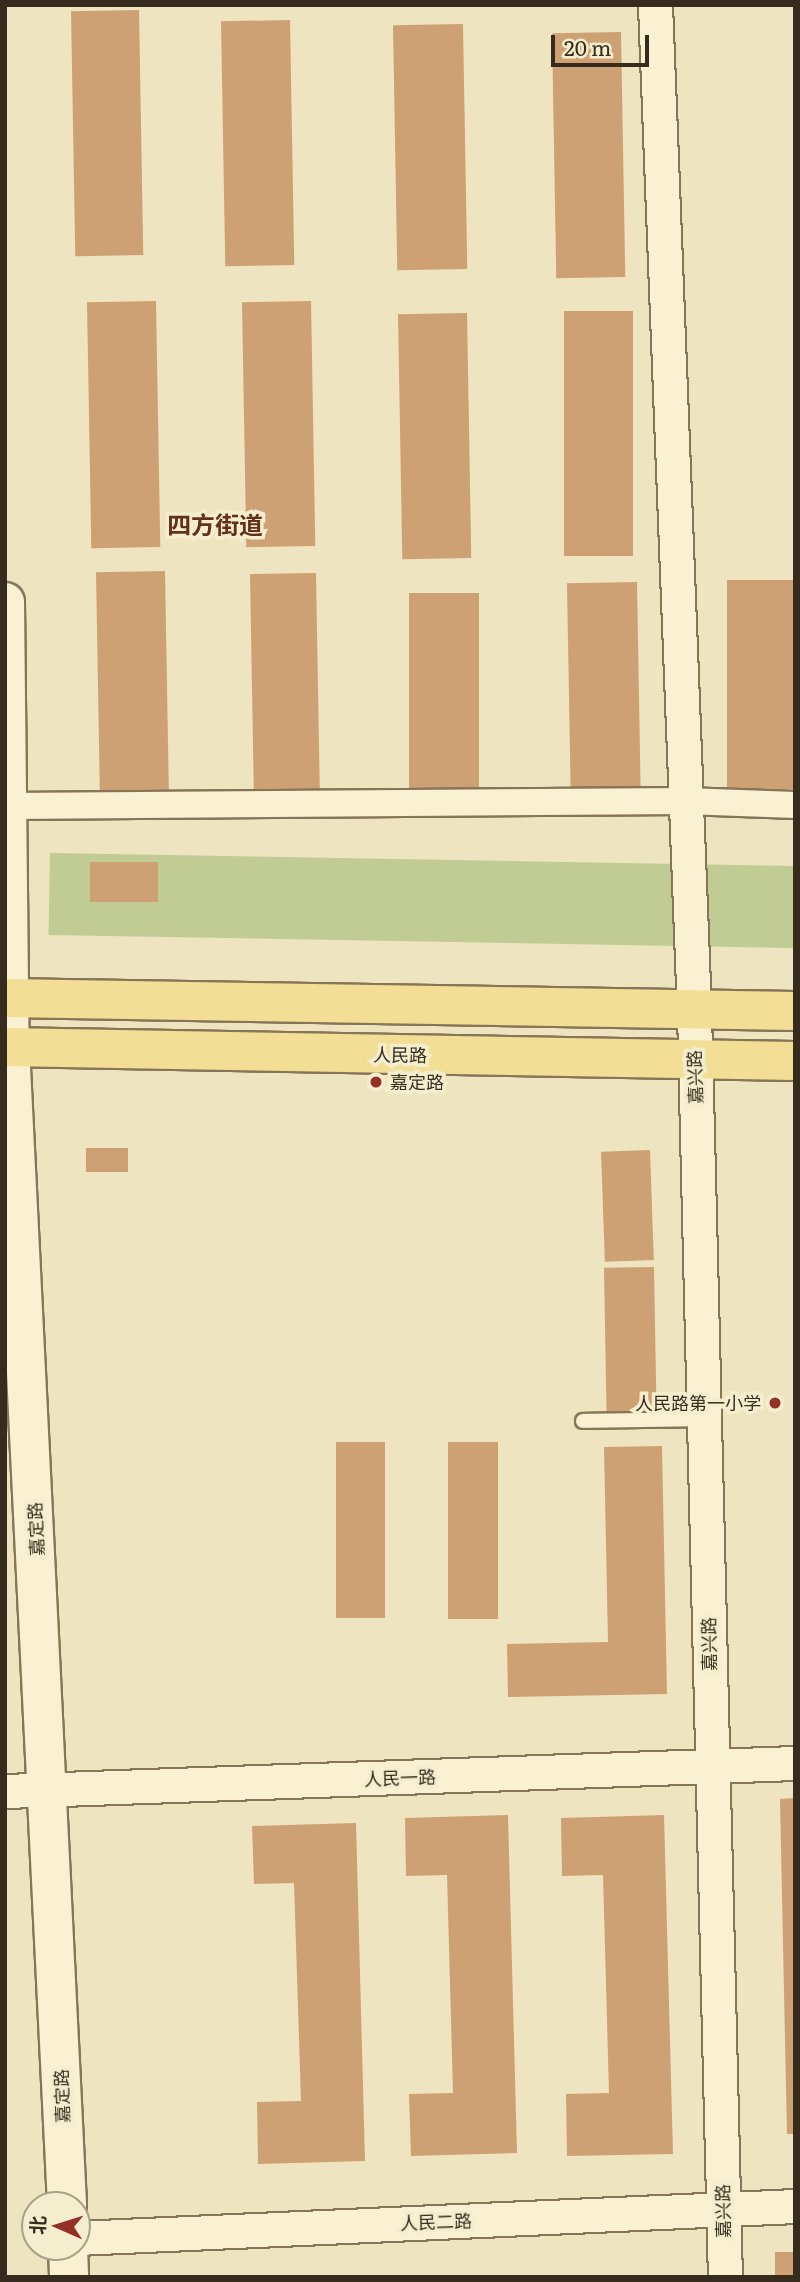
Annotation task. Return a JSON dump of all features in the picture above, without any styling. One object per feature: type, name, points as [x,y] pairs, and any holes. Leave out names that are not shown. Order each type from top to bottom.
[{"type":"main road","name":"嘉定路","points":[[5,602],[8,1047],[50,1790],[66,2191]]},
{"type":"main road","points":[[7,998],[795,1011]]},
{"type":"main road","name":"人民路","points":[[8,1047],[795,1062]]},
{"type":"street","name":"嘉兴路","points":[[655,5],[694,1011],[725,2277]]},
{"type":"street","points":[[7,806],[685,801],[795,805]]},
{"type":"street","name":"人民一路","points":[[5,1791],[795,1763]]},
{"type":"street","name":"人民二路","points":[[91,2237],[795,2206]]},
{"type":"lane","points":[[583,1421],[704,1419]]},
{"type":"green space","points":[[50,853],[795,866],[793,948],[49,935]]},
{"type":"building","points":[[139,10],[143,255],[75,256],[71,11]]},
{"type":"building","points":[[290,20],[294,265],[225,266],[221,21]]},
{"type":"building","points":[[463,24],[467,269],[397,270],[393,25]]},
{"type":"building","points":[[621,32],[625,277],[556,278],[552,33]]},
{"type":"building","points":[[156,301],[160,547],[91,548],[87,302]]},
{"type":"building","points":[[311,301],[315,546],[246,547],[242,302]]},
{"type":"building","points":[[564,311],[633,311],[633,556],[564,556]]},
{"type":"building","points":[[467,313],[471,558],[402,559],[398,314]]},
{"type":"building","points":[[165,571],[169,796],[100,797],[96,572]]},
{"type":"building","points":[[316,573],[320,795],[254,796],[250,574]]},
{"type":"building","points":[[727,580],[795,580],[795,789],[727,789]]},
{"type":"building","points":[[637,582],[641,792],[571,793],[567,583]]},
{"type":"building","points":[[409,593],[479,593],[479,792],[409,792]]},
{"type":"building","points":[[90,862],[158,862],[158,902],[90,902]]},
{"type":"building","points":[[86,1148],[128,1148],[128,1172],[86,1172]]},
{"type":"building","points":[[650,1150],[654,1260],[605,1262],[601,1152]]},
{"type":"building","points":[[654,1267],[657,1411],[607,1412],[604,1268]]},
{"type":"building","points":[[336,1442],[385,1442],[385,1618],[336,1618]]},
{"type":"building","points":[[448,1442],[498,1442],[498,1619],[448,1619]]},
{"type":"building","points":[[662,1446],[667,1694],[508,1697],[507,1644],[608,1642],[604,1447]]},
{"type":"building","points":[[795,1798],[795,2134],[787,2134],[780,1799]]},
{"type":"building","points":[[508,1815],[517,2153],[411,2156],[409,2094],[453,2093],[447,1875],[406,1876],[405,1818]]},
{"type":"building","points":[[664,1815],[673,2154],[567,2156],[566,2094],[609,2093],[603,1875],[562,1876],[561,1818]]},
{"type":"building","points":[[356,1823],[365,2161],[258,2164],[257,2102],[301,2101],[294,1883],[254,1884],[252,1826]]},
{"type":"building","points":[[775,2252],[795,2252],[795,2277],[775,2277]]},
{"type":"place","name":"嘉定路","points":[[376,1082]]},
{"type":"place","name":"人民路第一小学","points":[[775,1403]]},
{"type":"district","name":"四方街道","points":[[215,524]]}]
